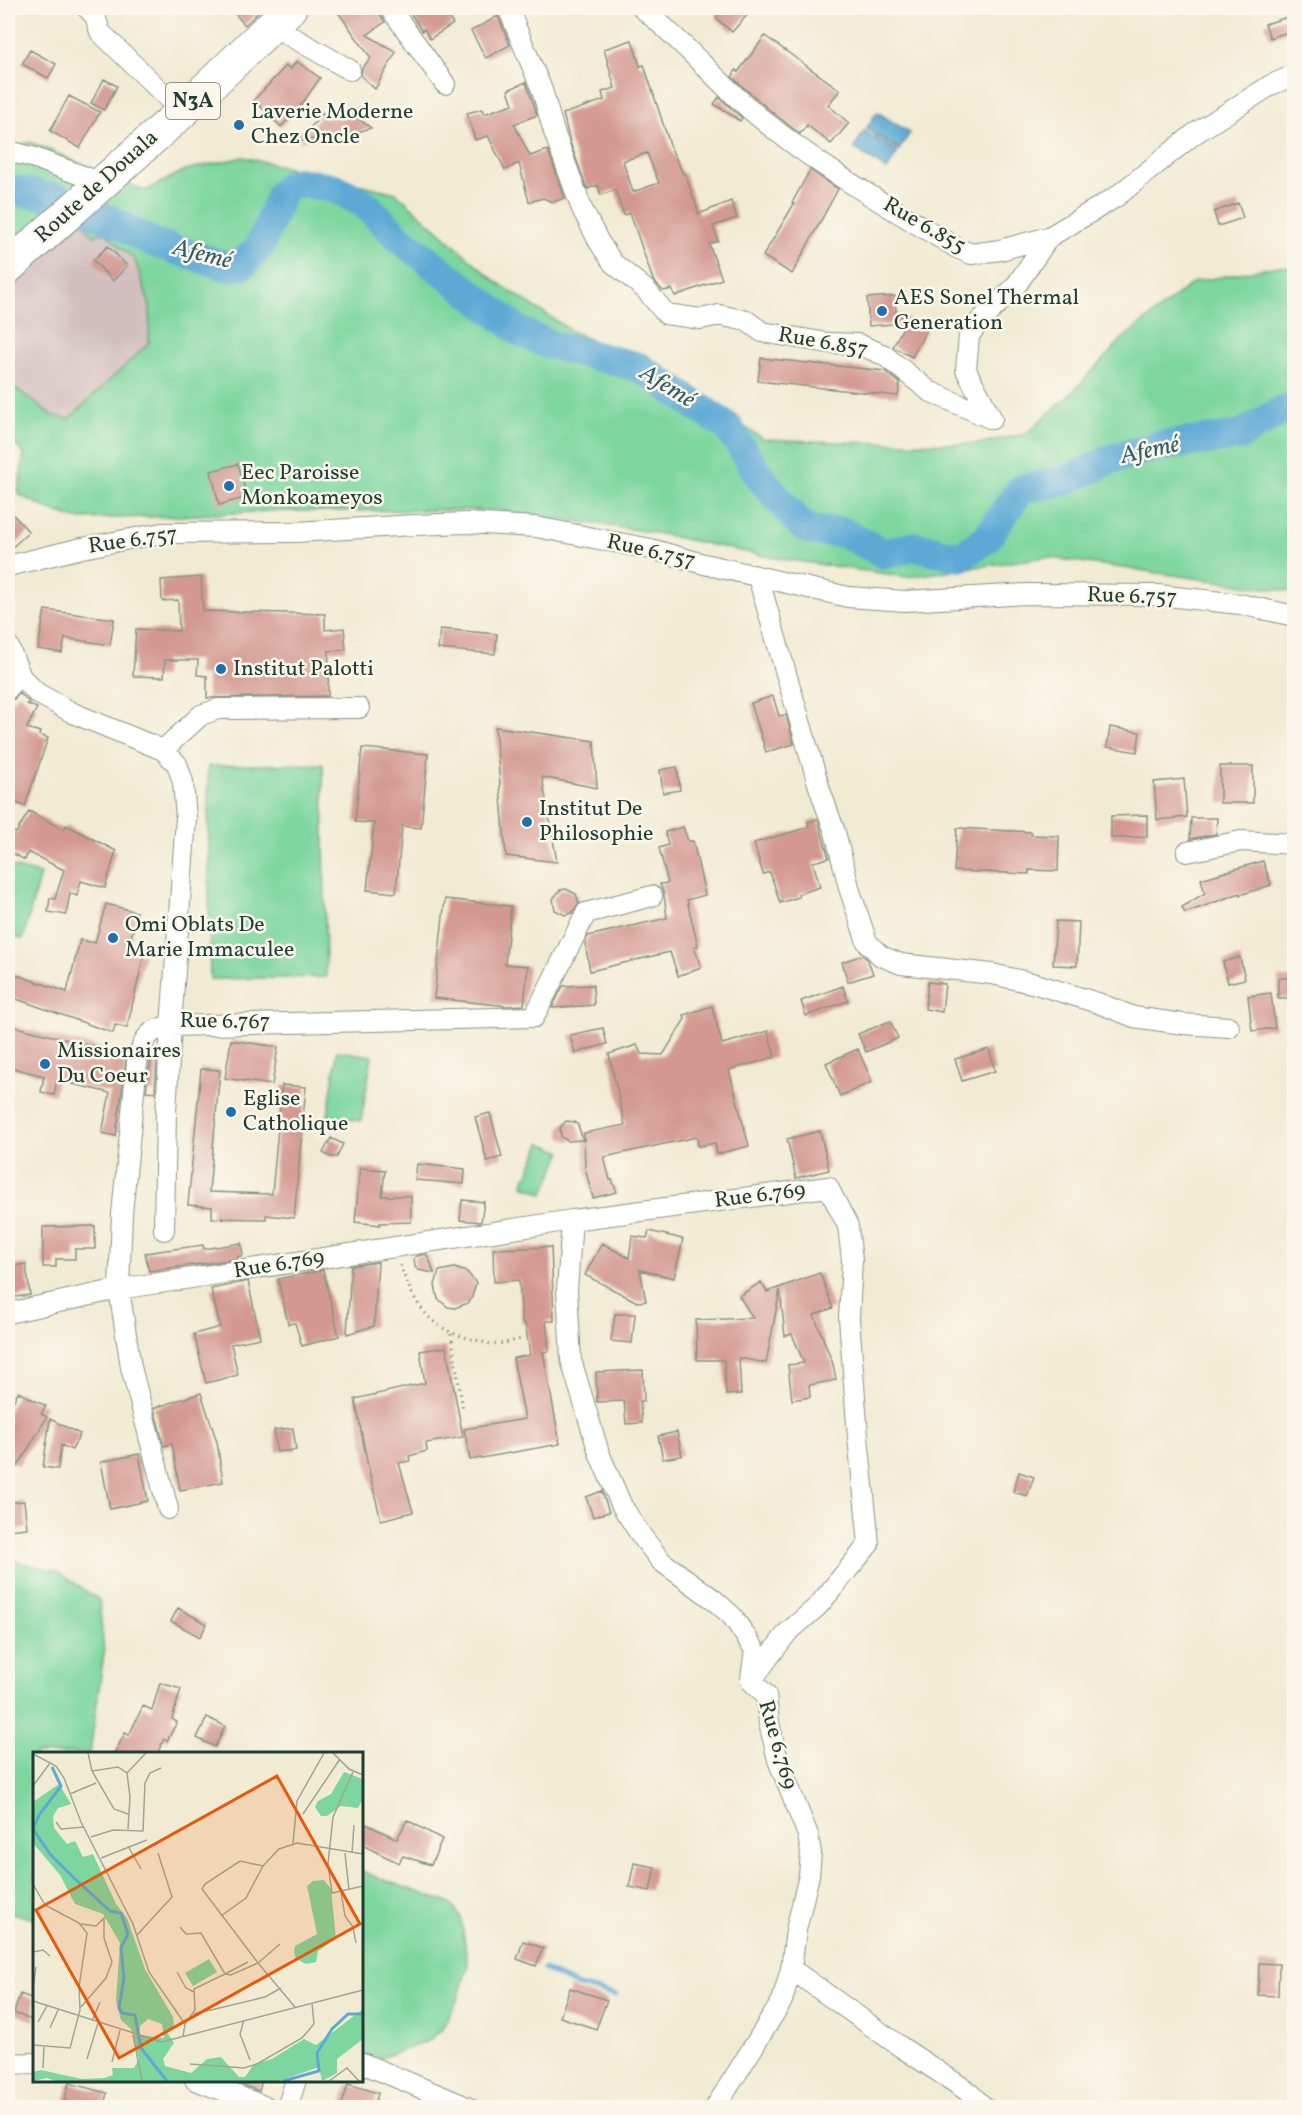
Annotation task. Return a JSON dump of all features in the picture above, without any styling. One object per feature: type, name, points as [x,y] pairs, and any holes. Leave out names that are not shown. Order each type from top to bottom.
[{"type":"highway","name":"Route de Douala","points":[[8,267],[182,112],[280,16]]},
{"type":"street","points":[[87,8],[95,16],[100,32],[182,112]]},
{"type":"street","points":[[390,8],[445,84]]},
{"type":"street","name":"Rue 6.857","points":[[508,8],[542,90],[554,132],[582,209],[599,242],[613,262],[646,290],[666,314],[701,319],[719,315],[747,321],[762,332],[828,343],[858,344],[884,355],[928,391],[992,419],[966,370],[969,336],[979,322],[1015,286],[1049,237]]},
{"type":"street","name":"Rue 6.855","points":[[642,8],[757,116],[797,147],[857,187],[957,248],[971,254],[1000,250],[1049,237],[1116,196],[1194,134],[1270,85],[1294,75]]},
{"type":"street","points":[[280,16],[350,70]]},
{"type":"street","points":[[8,151],[32,157],[97,187]]},
{"type":"street","name":"Rue 6.757","points":[[8,566],[82,548],[162,533],[296,532],[466,524],[536,527],[651,549],[758,577],[859,598],[905,601],[1027,594],[1158,595],[1240,604],[1294,616]]},
{"type":"street","points":[[758,577],[794,704],[867,942],[881,956],[901,964],[992,974],[1025,981],[1098,1003],[1134,1017],[1183,1024],[1229,1027]]},
{"type":"street","points":[[8,645],[17,670],[37,693],[73,713],[163,750],[201,715],[218,709],[358,708]]},
{"type":"street","points":[[8,689],[17,670]]},
{"type":"street","name":"Rue 6.767","points":[[163,750],[177,764],[183,782],[186,818],[171,1026],[534,1017],[586,913],[652,897]]},
{"type":"street","points":[[1187,852],[1241,841],[1294,844]]},
{"type":"street","points":[[164,1230],[166,1112],[171,1026],[157,1028],[145,1039],[137,1062],[123,1196],[119,1289],[131,1367],[168,1509]]},
{"type":"street","name":"Rue 6.769","points":[[8,1313],[119,1289],[572,1220],[828,1187],[848,1226],[852,1260],[849,1318],[869,1544],[818,1606],[787,1633],[751,1681],[766,1695],[769,1723],[778,1760],[808,1835],[811,1853],[809,1875],[796,1929],[791,1969],[782,2001],[715,2108]]},
{"type":"street","points":[[572,1220],[567,1290],[571,1360],[599,1453],[622,1506],[639,1534],[661,1561],[714,1599],[732,1616],[755,1650],[751,1681]]},
{"type":"street","points":[[791,1969],[966,2090],[985,2108]]},
{"type":"street","points":[[8,2064],[33,2063]]},
{"type":"street","points":[[363,2063],[469,2108]]},
{"type":"street","points":[[200,2082],[269,2108]]},
{"type":"street","points":[[286,2108],[295,2082]]},
{"type":"path","points":[[393,1248],[411,1294],[435,1323],[451,1334],[494,1344],[521,1339]]},
{"type":"path","points":[[451,1334],[464,1409]]},
{"type":"shaded area","points":[[82,222],[104,231],[136,260],[150,306],[149,343],[69,419],[53,416],[18,390],[8,388],[8,295],[24,273]]},
{"type":"green space","points":[[30,142],[145,191],[185,170],[243,157],[396,193],[495,281],[573,332],[664,373],[763,439],[977,444],[1025,434],[1071,394],[1122,339],[1194,282],[1278,266],[1294,268],[1294,592],[1045,557],[907,577],[769,557],[651,532],[496,510],[271,511],[76,519],[50,510],[18,494],[24,454],[8,435],[8,388],[18,390],[53,416],[69,419],[149,343],[150,306],[135,260],[104,232],[94,236],[82,222],[24,273],[8,295],[8,150]]},
{"type":"green space","points":[[323,764],[326,977],[210,979],[208,766]]},
{"type":"green space","points":[[8,866],[40,874],[23,939],[8,935]]},
{"type":"green space","points":[[337,1051],[372,1056],[361,1121],[328,1116]]},
{"type":"green space","points":[[541,1143],[562,1152],[543,1194],[523,1185]]},
{"type":"green space","points":[[8,1560],[57,1571],[99,1600],[104,1653],[90,1752],[33,1752],[33,1919],[8,1912]]},
{"type":"green space","points":[[363,1872],[451,1904],[461,1918],[468,1966],[458,1999],[441,2030],[428,2041],[381,2058],[363,2055]]},
{"type":"water","points":[[877,112],[910,133],[899,150],[866,129]]},
{"type":"water","points":[[864,131],[898,152],[887,170],[854,148]]},
{"type":"building","points":[[230,8],[263,8],[245,25]]},
{"type":"building","points":[[335,8],[378,8],[385,22],[367,35],[396,52],[375,89],[361,76],[362,68],[371,58]]},
{"type":"building","points":[[407,8],[442,8],[453,24],[430,39]]},
{"type":"building","points":[[710,8],[741,8],[748,14],[732,32],[716,18],[718,15]]},
{"type":"building","points":[[1294,15],[1294,30],[1270,38],[1265,24]]},
{"type":"building","points":[[498,16],[510,45],[486,58],[471,31]]},
{"type":"building","points":[[765,36],[840,90],[828,105],[849,123],[831,144],[807,125],[800,134],[732,77]]},
{"type":"building","points":[[632,40],[640,66],[644,65],[671,148],[683,174],[685,173],[699,214],[731,201],[737,218],[713,226],[718,241],[709,244],[722,279],[675,296],[672,289],[663,291],[653,280],[630,213],[624,215],[615,190],[601,195],[598,185],[587,189],[570,142],[563,114],[604,100],[602,92],[615,88],[604,49]],"holes":[[[647,153],[659,183],[633,192],[623,161]]]},
{"type":"building","points":[[30,50],[56,64],[48,78],[22,64]]},
{"type":"building","points":[[296,61],[320,78],[299,108],[281,127],[254,100],[286,66],[291,69]]},
{"type":"building","points":[[104,79],[117,86],[104,110],[91,103]]},
{"type":"building","points":[[526,82],[537,115],[514,124],[530,156],[548,150],[565,198],[553,202],[543,198],[529,202],[519,163],[505,170],[488,136],[475,140],[467,113],[482,109],[484,114],[513,104],[508,90]]},
{"type":"building","points":[[69,96],[100,112],[80,148],[50,131]]},
{"type":"building","points":[[719,97],[742,118],[740,121],[714,104]]},
{"type":"building","points":[[364,107],[358,118],[371,128],[328,141],[326,137],[298,142],[323,113],[325,119]]},
{"type":"building","points":[[810,170],[838,189],[792,274],[763,256],[794,204],[792,203]]},
{"type":"building","points":[[1238,203],[1243,218],[1218,226],[1214,212]]},
{"type":"building","points":[[108,246],[127,266],[113,281],[93,260]]},
{"type":"building","points":[[895,296],[896,313],[927,329],[912,357],[893,347],[905,323],[869,326],[867,298]]},
{"type":"building","points":[[761,358],[885,371],[900,383],[898,396],[758,381]]},
{"type":"building","points":[[238,464],[247,497],[219,505],[211,471]]},
{"type":"building","points":[[8,509],[29,532],[8,551]]},
{"type":"building","points":[[201,577],[203,611],[325,614],[325,630],[344,628],[346,650],[329,651],[328,696],[207,698],[207,676],[197,675],[198,660],[165,660],[164,677],[133,676],[136,629],[179,631],[178,600],[162,601],[161,580]]},
{"type":"building","points":[[45,610],[114,619],[110,645],[65,638],[62,653],[38,649]]},
{"type":"building","points":[[440,629],[497,634],[495,654],[438,649]]},
{"type":"building","points":[[19,693],[29,702],[27,704],[37,708],[27,728],[40,732],[39,735],[48,738],[25,806],[8,800],[8,701],[14,699]]},
{"type":"building","points":[[773,696],[779,716],[786,715],[794,744],[766,752],[751,703]]},
{"type":"building","name":"Institut De Philosophie","points":[[495,727],[594,741],[597,788],[542,777],[557,862],[506,856]]},
{"type":"building","points":[[1110,727],[1140,732],[1137,752],[1107,747]]},
{"type":"building","points":[[362,748],[428,754],[421,828],[402,826],[396,893],[367,890],[374,823],[355,822]]},
{"type":"building","points":[[1220,766],[1253,766],[1253,803],[1220,803]]},
{"type":"building","points":[[677,767],[680,790],[663,793],[660,770]]},
{"type":"building","points":[[1184,779],[1187,817],[1157,820],[1154,782]]},
{"type":"building","points":[[29,811],[64,830],[66,825],[116,851],[105,888],[81,881],[77,896],[70,893],[66,915],[48,912],[50,898],[55,899],[64,870],[28,852],[25,860],[8,851],[8,829],[16,833]]},
{"type":"building","points":[[1147,815],[1147,837],[1111,838],[1111,816]]},
{"type":"building","points":[[1191,818],[1217,818],[1216,834],[1190,839]]},
{"type":"building","points":[[818,819],[829,858],[813,862],[820,887],[780,903],[770,872],[763,874],[754,843],[809,827],[808,822]]},
{"type":"building","points":[[683,827],[688,841],[693,841],[705,895],[687,900],[698,946],[694,947],[701,967],[678,976],[670,952],[590,971],[585,943],[588,936],[667,918],[664,894],[660,884],[668,883],[659,848],[668,845],[665,832]]},
{"type":"building","points":[[957,828],[1059,836],[1058,871],[1029,870],[1029,874],[954,871]]},
{"type":"building","points":[[1263,861],[1271,885],[1240,895],[1240,893],[1185,913],[1182,907],[1205,893],[1201,879]]},
{"type":"building","points":[[566,889],[576,894],[579,903],[572,913],[565,915],[555,910],[553,899],[560,890]]},
{"type":"building","points":[[445,899],[511,906],[505,964],[528,966],[524,1005],[507,1006],[434,998]]},
{"type":"building","points":[[106,904],[137,912],[128,951],[144,955],[127,1028],[115,1025],[113,1033],[8,996],[8,972],[67,992],[80,940],[95,943]]},
{"type":"building","points":[[1056,921],[1079,922],[1077,966],[1053,965]]},
{"type":"building","points":[[863,955],[868,960],[873,974],[848,982],[842,962]]},
{"type":"building","points":[[1240,957],[1245,979],[1228,983],[1223,962]]},
{"type":"building","points":[[1278,978],[1294,978],[1293,998],[1278,998]]},
{"type":"building","points":[[928,982],[945,984],[942,1012],[925,1009]]},
{"type":"building","points":[[593,985],[594,1005],[552,1008],[563,986]]},
{"type":"building","points":[[843,986],[848,1001],[806,1016],[801,1001]]},
{"type":"building","points":[[1271,993],[1275,1028],[1252,1031],[1248,996]]},
{"type":"building","points":[[712,1006],[722,1044],[768,1031],[775,1057],[729,1070],[749,1146],[717,1154],[715,1143],[698,1146],[697,1137],[604,1157],[610,1180],[617,1192],[593,1198],[585,1168],[584,1133],[625,1125],[609,1054],[637,1045],[641,1054],[663,1055],[685,1019],[684,1015]]},
{"type":"building","points":[[890,1021],[898,1038],[866,1052],[858,1034]]},
{"type":"building","points":[[8,1025],[109,1050],[108,1054],[127,1054],[116,1136],[102,1133],[110,1093],[57,1080],[54,1095],[41,1092],[44,1076],[8,1067]]},
{"type":"building","points":[[603,1028],[607,1044],[575,1053],[570,1035]]},
{"type":"building","points":[[231,1040],[278,1047],[272,1085],[225,1078]]},
{"type":"building","points":[[858,1049],[872,1082],[840,1096],[826,1063]]},
{"type":"building","points":[[989,1049],[995,1071],[962,1081],[955,1059]]},
{"type":"building","points":[[151,1056],[157,1057],[155,1092],[146,1091]]},
{"type":"building","points":[[201,1069],[220,1070],[209,1192],[272,1194],[282,1085],[306,1087],[294,1218],[266,1215],[266,1219],[212,1218],[212,1207],[188,1205]]},
{"type":"building","points":[[490,1113],[502,1157],[487,1161],[475,1117]]},
{"type":"building","points":[[566,1121],[575,1122],[578,1125],[583,1140],[568,1141],[561,1137],[560,1128]]},
{"type":"building","points":[[820,1131],[829,1170],[796,1178],[787,1139]]},
{"type":"building","points":[[331,1138],[343,1144],[337,1157],[323,1153]]},
{"type":"building","points":[[417,1164],[465,1169],[464,1184],[415,1180]]},
{"type":"building","points":[[360,1168],[385,1170],[382,1196],[411,1196],[411,1222],[380,1223],[380,1225],[355,1222]]},
{"type":"building","points":[[462,1200],[484,1202],[481,1222],[460,1220]]},
{"type":"building","points":[[95,1226],[95,1249],[75,1249],[75,1259],[56,1259],[56,1267],[43,1267],[43,1227]]},
{"type":"building","points":[[649,1231],[683,1239],[674,1278],[640,1270],[646,1301],[637,1302],[585,1275],[602,1243],[629,1258],[632,1236],[647,1238]]},
{"type":"building","points":[[241,1243],[243,1255],[237,1259],[149,1271],[145,1253],[203,1245],[204,1249]]},
{"type":"building","points":[[551,1247],[554,1321],[546,1321],[549,1351],[543,1352],[560,1444],[470,1460],[464,1429],[525,1419],[513,1358],[530,1355],[525,1323],[522,1323],[519,1280],[494,1282],[493,1249]]},
{"type":"building","points":[[426,1254],[434,1273],[418,1270],[415,1267],[414,1258]]},
{"type":"building","points":[[378,1262],[374,1326],[347,1334],[351,1266]]},
{"type":"building","points":[[26,1264],[30,1295],[8,1298],[8,1267]]},
{"type":"building","points":[[454,1268],[467,1272],[476,1283],[468,1303],[455,1308],[448,1307],[438,1299],[435,1285],[439,1271]]},
{"type":"building","points":[[323,1270],[339,1336],[302,1346],[295,1323],[288,1324],[278,1279]]},
{"type":"building","points":[[820,1273],[833,1308],[814,1315],[833,1364],[836,1380],[809,1385],[810,1397],[792,1400],[788,1365],[804,1363],[792,1334],[785,1336],[780,1290],[766,1363],[739,1358],[741,1394],[726,1395],[724,1360],[697,1360],[696,1320],[753,1318],[739,1296],[761,1282],[767,1292]]},
{"type":"building","points":[[248,1281],[260,1338],[231,1344],[238,1375],[206,1383],[194,1334],[220,1327],[211,1289]]},
{"type":"building","points":[[615,1314],[635,1314],[632,1343],[611,1341]]},
{"type":"building","points":[[446,1347],[463,1437],[426,1443],[427,1451],[409,1456],[410,1461],[399,1463],[413,1512],[381,1520],[355,1399],[425,1383],[420,1351]]},
{"type":"building","points":[[643,1370],[644,1401],[640,1401],[642,1423],[626,1424],[624,1401],[597,1402],[596,1372]]},
{"type":"building","points":[[18,1392],[46,1406],[41,1414],[47,1417],[18,1466],[8,1459],[8,1412]]},
{"type":"building","points":[[201,1393],[217,1442],[223,1482],[180,1490],[172,1444],[164,1446],[154,1408]]},
{"type":"building","points":[[50,1419],[80,1434],[72,1450],[61,1445],[58,1469],[43,1467]]},
{"type":"building","points":[[293,1428],[296,1450],[277,1452],[274,1430]]},
{"type":"building","points":[[677,1432],[682,1456],[663,1459],[658,1436]]},
{"type":"building","points":[[139,1454],[148,1501],[110,1509],[101,1462]]},
{"type":"building","points":[[1019,1472],[1034,1477],[1027,1496],[1013,1492]]},
{"type":"building","points":[[602,1491],[609,1512],[593,1517],[586,1497]]},
{"type":"building","points":[[24,1501],[27,1528],[8,1530],[8,1503]]},
{"type":"building","points":[[178,1608],[207,1624],[200,1637],[171,1621]]},
{"type":"building","points":[[160,1683],[181,1689],[172,1719],[177,1722],[167,1741],[164,1739],[158,1752],[115,1752],[125,1733],[129,1735],[143,1706],[152,1710]]},
{"type":"building","points":[[207,1717],[225,1726],[215,1747],[197,1738]]},
{"type":"building","points":[[407,1820],[442,1839],[431,1865],[403,1856],[399,1863],[363,1845],[363,1822],[397,1839]]},
{"type":"building","points":[[634,1863],[655,1867],[650,1891],[629,1887]]},
{"type":"building","points":[[523,1941],[543,1948],[536,1966],[517,1959]]},
{"type":"building","points":[[1259,1963],[1279,1964],[1278,1996],[1258,1995]]},
{"type":"building","points":[[570,1988],[607,2000],[596,2029],[560,2017]]},
{"type":"building","points":[[20,1994],[33,1999],[33,2021],[14,2013]]},
{"type":"building","points":[[235,2082],[261,2082],[259,2091]]},
{"type":"building","points":[[69,2083],[107,2093],[103,2108],[63,2108]]},
{"type":"building","points":[[348,2084],[378,2093],[374,2108],[341,2108]]},
{"type":"waterway","name":"Afemé","points":[[8,189],[64,200],[123,226],[151,242],[229,267],[242,265],[260,246],[282,192],[289,185],[298,182],[335,188],[365,204],[398,237],[519,331],[548,344],[639,367],[728,427],[760,477],[800,524],[813,531],[843,532],[884,554],[915,546],[960,557],[986,539],[1021,489],[1067,480],[1111,459],[1158,446],[1239,436],[1281,411],[1294,407]]},
{"type":"waterway","points":[[544,1969],[575,1985],[616,1995]]},
{"type":"place","name":"Laverie Moderne Chez Oncle","points":[[239,125]]},
{"type":"place","name":"AES Sonel Thermal Generation","points":[[882,311]]},
{"type":"place","name":"Eec Paroisse Monkoameyos","points":[[229,486]]},
{"type":"place","name":"Institut Palotti","points":[[221,669]]},
{"type":"place","name":"Institut De Philosophie","points":[[527,822]]},
{"type":"place","name":"Omi Oblats De Marie Immaculee","points":[[113,938]]},
{"type":"place","name":"Missionaires Du Coeur","points":[[45,1064]]},
{"type":"place","name":"Eglise Catholique","points":[[231,1112]]}]
